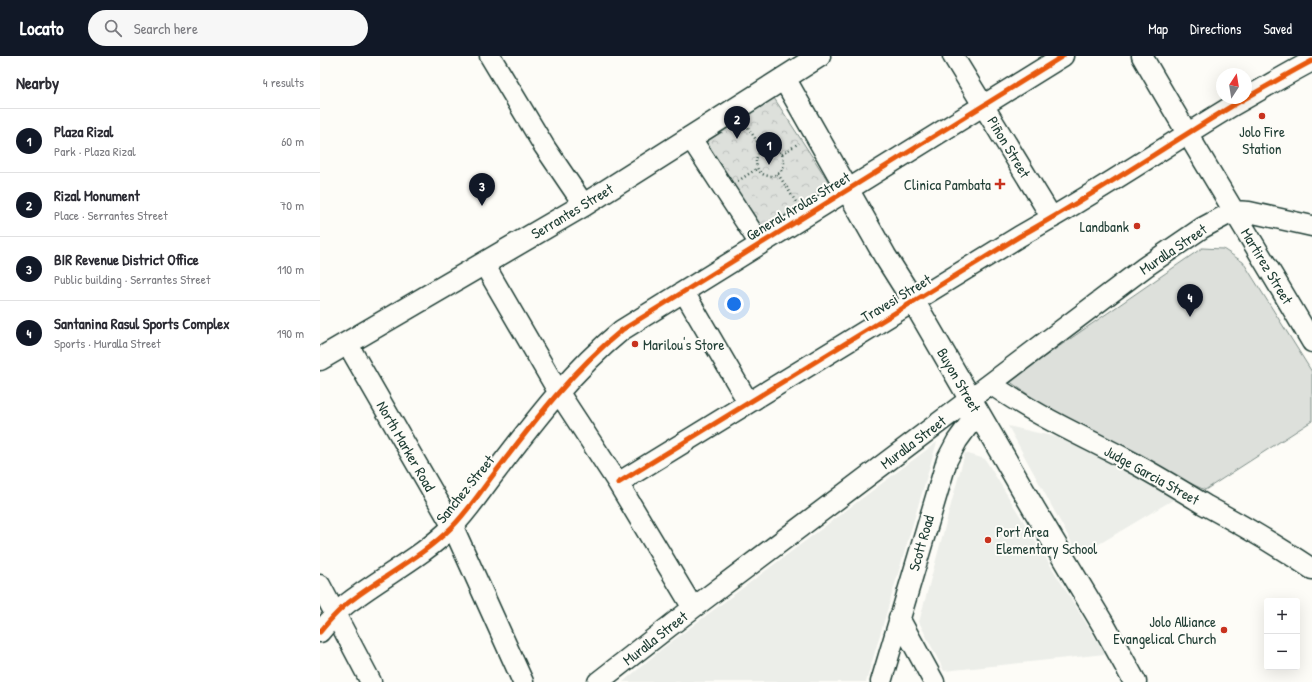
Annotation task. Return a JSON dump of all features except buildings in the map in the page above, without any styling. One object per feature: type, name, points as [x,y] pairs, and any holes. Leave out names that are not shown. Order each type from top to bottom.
[{"type":"main road","name":"Serrantes Street","points":[[320,359],[584,205],[819,56]]},
{"type":"main road","name":"Buyon Street","points":[[784,78],[885,256],[914,302],[1104,626],[1135,682]]},
{"type":"street","points":[[490,56],[544,146],[584,205]]},
{"type":"street","name":"Piñon Street","points":[[953,56],[1052,218]]},
{"type":"street","name":"General Arolas Street","points":[[559,392],[600,348],[622,330],[1063,56]]},
{"type":"street","name":"Martirez Street","points":[[1142,56],[1186,134],[1312,342]]},
{"type":"street","name":"Travesi Street","points":[[618,483],[748,402],[1052,218],[1186,134],[1264,88],[1312,62]]},
{"type":"street","points":[[690,137],[760,244]]},
{"type":"street","points":[[1234,211],[1249,212],[1312,226]]},
{"type":"street","name":"Muralla Street","points":[[598,682],[693,608],[974,406],[991,384],[1145,267],[1202,228],[1234,211]]},
{"type":"street","points":[[484,264],[559,392],[618,483],[693,608]]},
{"type":"street","points":[[684,292],[748,402]]},
{"type":"street","name":"North Marker Road","points":[[346,343],[453,527],[523,682]]},
{"type":"street","name":"Judge Garcia Street","points":[[991,384],[1009,397],[1127,460],[1274,544],[1312,570]]},
{"type":"street","name":"Sanchez Street","points":[[320,632],[351,600],[428,548],[453,527],[559,392]]},
{"type":"street","name":"Scott Road","points":[[881,682],[947,460],[974,406]]},
{"type":"street","points":[[320,585],[371,682]]},
{"type":"street","points":[[899,618],[934,682]]},
{"type":"path","points":[[750,118],[744,122],[763,151]]},
{"type":"path","points":[[782,154],[799,143],[802,149]]},
{"type":"path","points":[[767,149],[775,149],[782,154],[784,158],[783,167],[778,174],[769,176],[760,172],[757,158],[763,151],[767,149]]},
{"type":"path","points":[[736,183],[758,168]]},
{"type":"path","points":[[778,174],[797,204]]},
{"type":"shaded area","points":[[1008,426],[1082,443],[1181,495],[1079,556]]},
{"type":"shaded area","points":[[937,442],[866,682],[623,682],[663,648]]},
{"type":"shaded area","name":"Port Area Elementary School","points":[[965,453],[985,459],[1105,654],[944,671],[919,622]]},
{"type":"green space","points":[[774,98],[832,187],[763,232],[705,143]]},
{"type":"green space","points":[[1202,248],[1223,249],[1243,262],[1312,372],[1312,421],[1205,490],[1085,435],[1009,381]]},
{"type":"cycle path","points":[[320,632],[348,603],[429,547],[452,527],[470,507],[491,477],[555,396],[604,345],[622,330],[1063,56]]},
{"type":"cycle path","points":[[618,483],[1020,236],[1100,189],[1232,106],[1312,61]]},
{"type":"place","name":"Jolo Fire Station","points":[[1262,116]]},
{"type":"place","name":"Rizal Monument","points":[[737,139]]},
{"type":"place","name":"Plaza Rizal","points":[[769,165]]},
{"type":"place","name":"Clinica Pambata","points":[[1000,184]]},
{"type":"place","name":"BIR Revenue District Office","points":[[482,206]]},
{"type":"place","name":"Landbank","points":[[1137,226]]},
{"type":"place","name":"Santanina Rasul Sports Complex","points":[[1190,317]]},
{"type":"place","name":"Marilou's Store","points":[[635,344]]},
{"type":"place","name":"Port Area Elementary School","points":[[988,540]]},
{"type":"place","name":"Jolo Alliance Evangelical Church","points":[[1224,630]]}]
